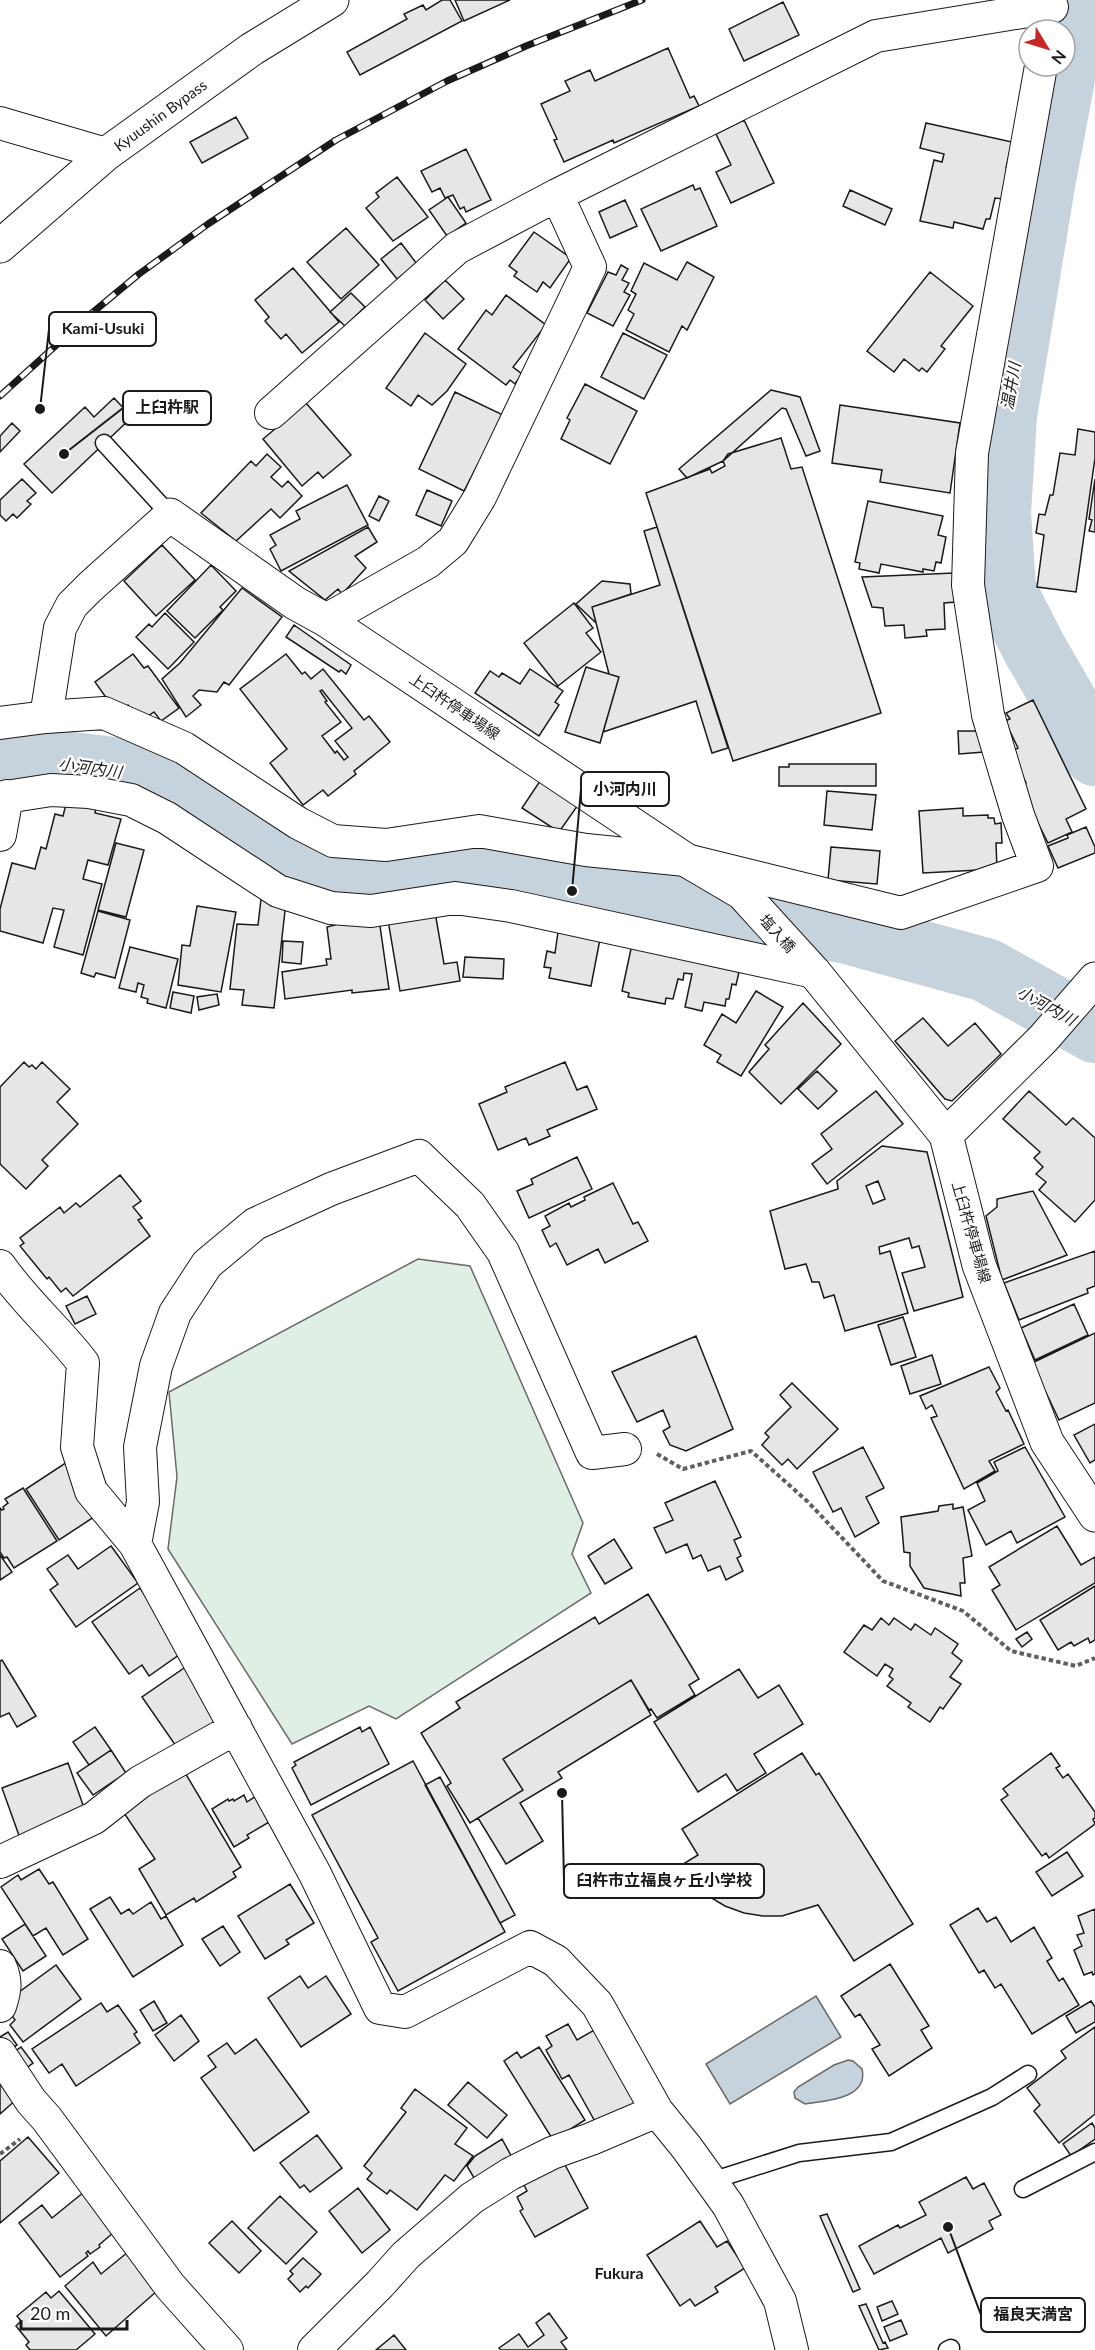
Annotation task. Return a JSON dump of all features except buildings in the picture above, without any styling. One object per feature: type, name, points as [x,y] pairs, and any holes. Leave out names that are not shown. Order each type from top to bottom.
[{"type":"main road","name":"Kyuushin Bypass","points":[[0,246],[106,154],[252,49],[332,0]]},
{"type":"main road","name":"上臼杵停車場線","points":[[170,515],[295,603],[326,620],[686,860],[742,893]]},
{"type":"main road","name":"塩入橋","points":[[742,893],[814,972]]},
{"type":"main road","name":"上臼杵停車場線","points":[[814,972],[946,1135],[979,1265],[1047,1442],[1095,1515]]},
{"type":"main road","points":[[946,1135],[1043,1039],[1090,986]]},
{"type":"street","points":[[271,413],[457,248],[557,195],[876,36],[1051,12]]},
{"type":"street","points":[[0,723],[104,713],[184,748],[298,823],[333,841],[386,844],[479,831],[586,849],[686,860],[901,913],[1037,866],[1018,815],[988,715],[968,585],[972,453],[1039,78]]},
{"type":"street","points":[[0,123],[106,154]]},
{"type":"street","points":[[326,620],[428,562],[453,541],[480,497],[590,267],[557,195]]},
{"type":"street","points":[[46,717],[60,628],[72,605],[170,515]]},
{"type":"street","points":[[0,835],[4,797],[51,790],[90,792],[131,800],[167,818],[278,891],[331,908],[371,910],[456,898],[535,911],[814,972]]},
{"type":"street","points":[[135,1544],[143,1502],[140,1447],[156,1366],[176,1313],[207,1264],[255,1224],[331,1189],[419,1156],[470,1205],[503,1252],[592,1453],[624,1449]]},
{"type":"street","points":[[0,1266],[17,1291],[47,1320],[83,1363],[77,1447],[91,1491],[135,1544],[315,1874],[380,2008],[405,2012],[530,1947],[556,1960],[597,2004],[657,2110],[728,2205],[780,2301],[792,2350]]},
{"type":"street","points":[[0,1862],[94,1818],[140,1782],[236,1728]]},
{"type":"street","points":[[0,1966],[4,1976],[5,1990],[0,2006]]},
{"type":"street","points":[[0,2054],[31,2102],[47,2118],[170,2286],[227,2350]]},
{"type":"street","points":[[314,2350],[406,2254],[472,2198],[510,2174],[552,2153],[591,2139],[657,2110]]},
{"type":"lane","points":[[104,443],[170,515]]},
{"type":"lane","points":[[711,2181],[799,2153],[891,2142],[992,2097],[1028,2074]]},
{"type":"lane","points":[[1023,2189],[1095,2152]]},
{"type":"path","points":[[624,1449],[655,1452],[683,1469],[751,1451],[808,1502],[883,1581],[963,1611],[1011,1650],[1076,1666],[1095,1658]]},
{"type":"green space","points":[[418,1259],[470,1266],[583,1523],[572,1554],[591,1593],[396,1719],[369,1706],[292,1744],[168,1549],[177,1477],[169,1392]]},
{"type":"shaded area","points":[[816,1996],[841,2037],[730,2104],[706,2064]]},
{"type":"shaded area","points":[[848,2060],[853,2061],[862,2069],[859,2087],[844,2097],[834,2100],[805,2104],[795,2098],[794,2092],[798,2087],[834,2065]]},
{"type":"waterway","name":"温井川","points":[[1078,0],[1044,179],[1005,415],[999,513],[1004,589],[1034,648],[1095,754]]},
{"type":"waterway","name":"小河内川","points":[[0,763],[47,761],[122,770],[183,793],[298,866],[362,886],[480,867],[572,891],[843,931],[986,970],[1095,1031]]},
{"type":"railway","points":[[0,396],[139,274],[208,224],[336,140],[447,81],[526,46],[642,0]]},
{"type":"place","name":"Kami-Usuki","points":[[40,409]]},
{"type":"place","name":"上臼杵駅","points":[[64,454]]},
{"type":"place","name":"小河内川","points":[[572,891]]},
{"type":"place","name":"臼杵市立福良ヶ丘小学校","points":[[562,1793]]},
{"type":"place","name":"福良天満宮","points":[[948,2227]]},
{"type":"district","name":"Fukura","points":[[619,2272]]}]
